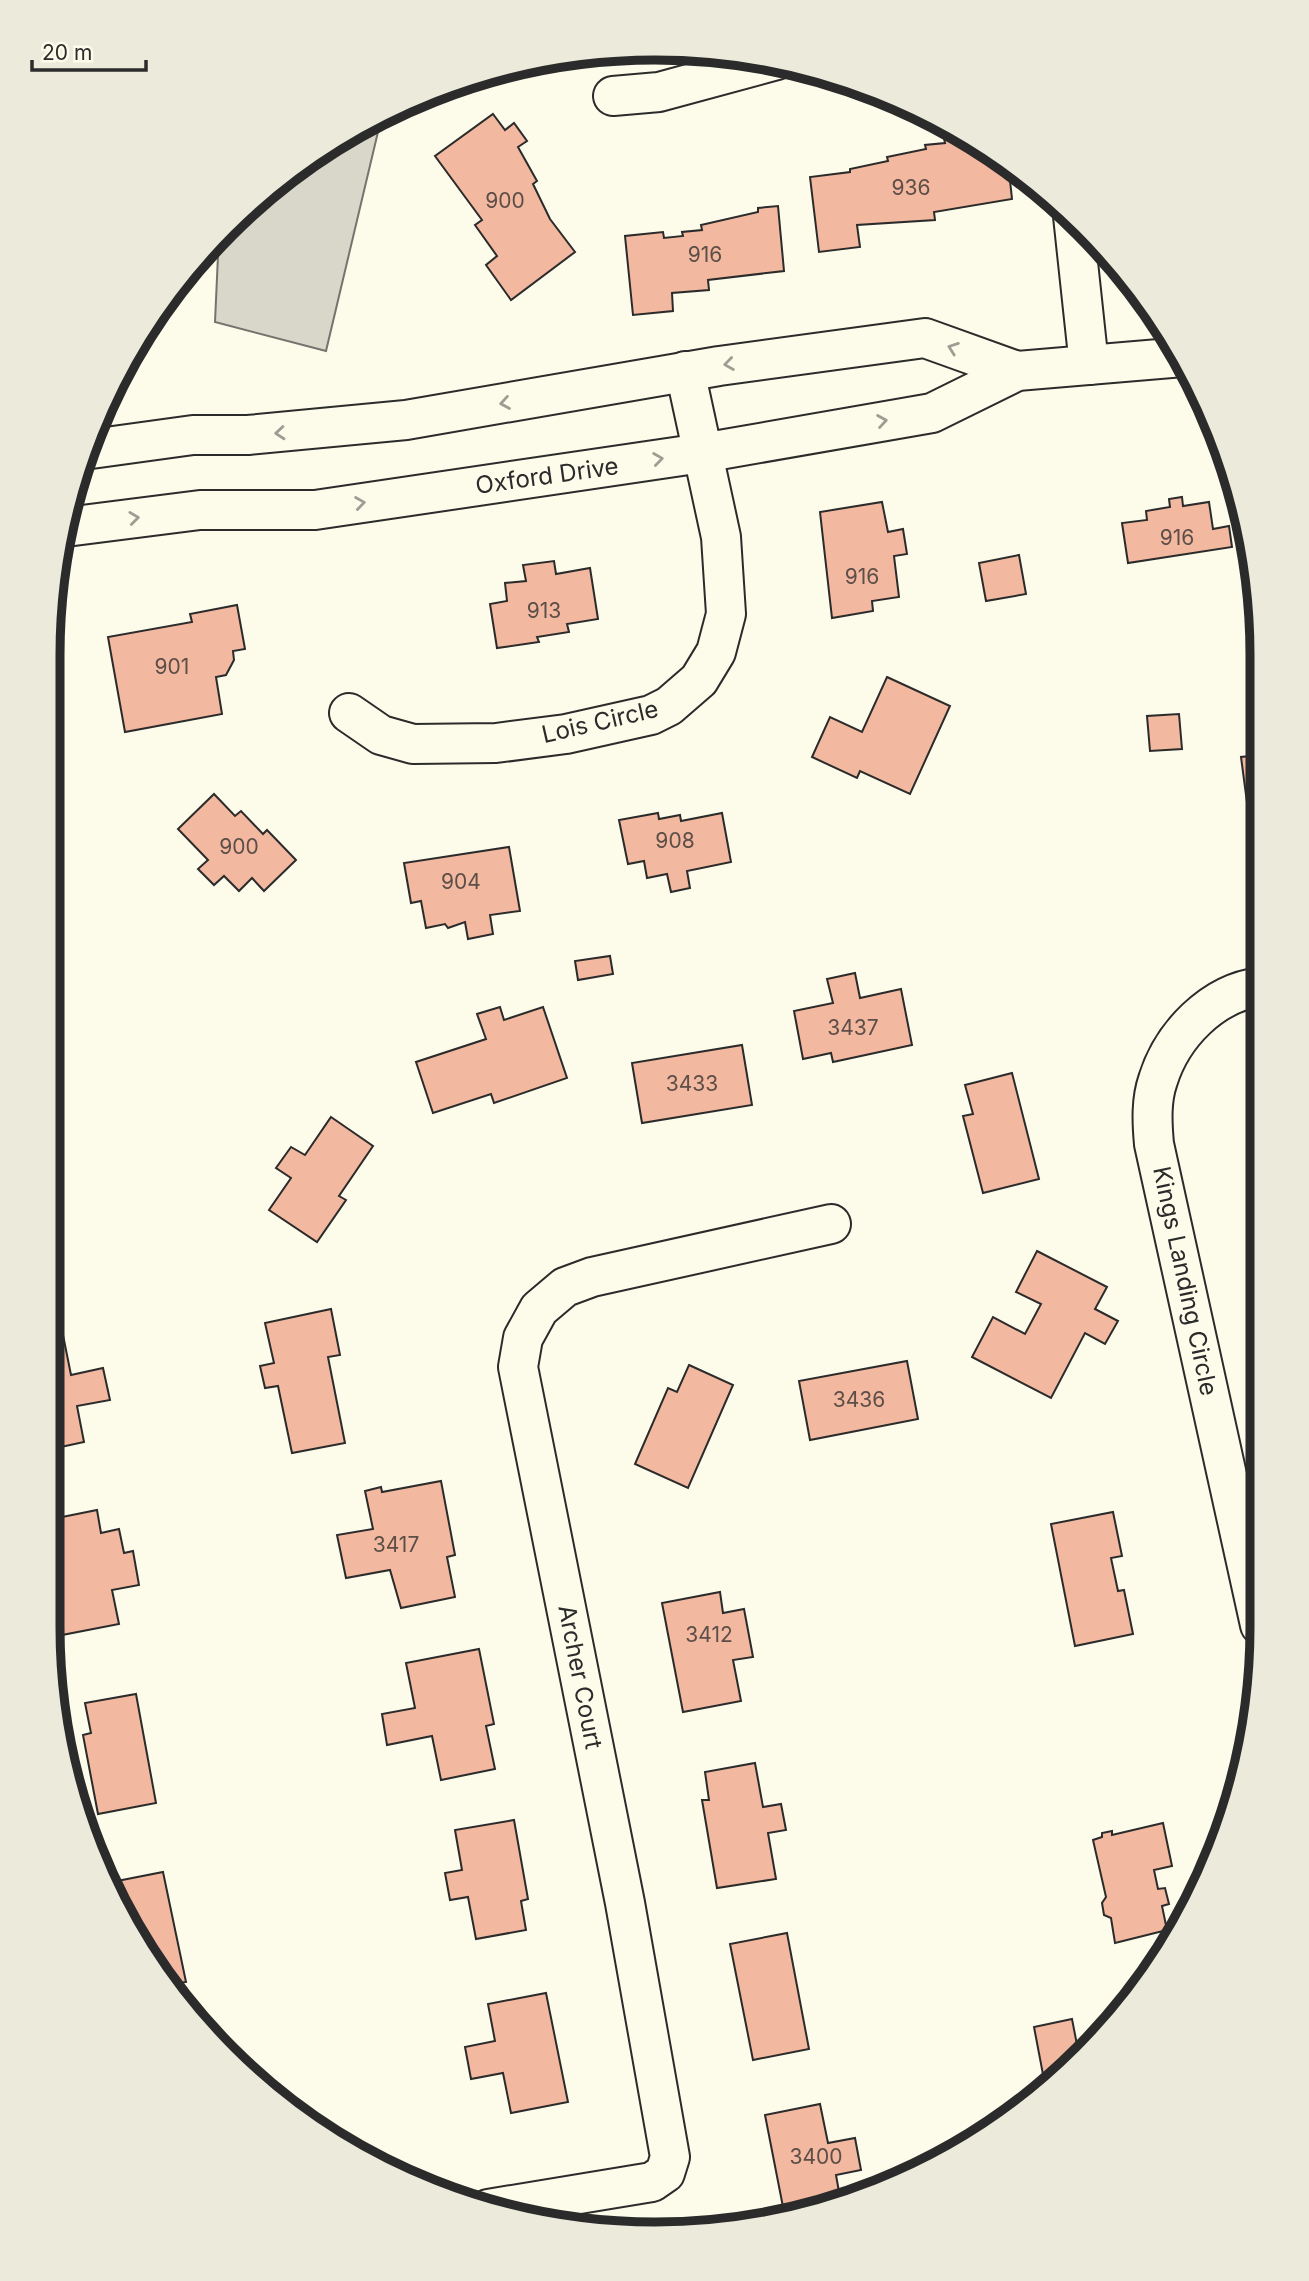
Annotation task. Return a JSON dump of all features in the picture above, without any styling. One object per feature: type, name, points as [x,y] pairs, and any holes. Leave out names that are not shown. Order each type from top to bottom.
[{"type":"street","points":[[613,96],[659,92],[749,68]]},
{"type":"street","points":[[1075,234],[1089,365]]},
{"type":"street","name":"Oxford Drive","points":[[97,448],[193,435],[248,435],[406,420],[685,371],[925,338],[1017,371]]},
{"type":"street","name":"Oxford Drive","points":[[74,526],[200,510],[315,510],[702,453],[932,413],[1017,371],[1171,358]]},
{"type":"street","name":"Lois Circle","points":[[349,713],[382,735],[413,744],[496,743],[566,734],[651,715],[669,706],[699,680],[716,652],[726,614],[721,537],[685,371]]},
{"type":"street","name":"Kings Landing Circle","points":[[1250,989],[1220,1001],[1192,1022],[1170,1049],[1157,1081],[1152,1116],[1154,1144],[1250,1580]]},
{"type":"street","name":"Archer Court","points":[[515,2204],[652,2182],[665,2173],[670,2157],[625,1903],[518,1367],[523,1338],[539,1309],[565,1287],[592,1277],[831,1224]]},
{"type":"shaded area","points":[[379,127],[326,351],[215,322],[218,250],[292,182]]},
{"type":"building","points":[[493,114],[505,130],[514,123],[527,141],[518,147],[537,181],[533,184],[550,219],[575,252],[511,300],[486,265],[497,256],[475,225],[482,220],[435,156]]},
{"type":"building","points":[[944,138],[952,139],[1010,177],[1012,199],[934,212],[935,220],[857,225],[860,247],[819,252],[810,177],[850,172],[850,169],[888,161],[887,157],[926,149],[925,145],[945,143]]},
{"type":"building","points":[[778,206],[784,271],[708,280],[709,290],[672,293],[673,311],[633,315],[625,236],[663,232],[664,238],[683,236],[682,232],[702,230],[701,225],[758,212],[758,208]]},
{"type":"building","points":[[1182,497],[1183,506],[1209,502],[1213,529],[1229,526],[1232,547],[1128,563],[1122,523],[1147,520],[1146,511],[1170,507],[1169,499]]},
{"type":"building","points":[[882,502],[888,532],[903,529],[907,554],[894,556],[899,597],[872,601],[873,611],[832,618],[820,512]]},
{"type":"building","points":[[1019,555],[1026,594],[986,601],[979,563]]},
{"type":"building","points":[[554,561],[556,574],[590,568],[598,619],[567,624],[569,632],[537,637],[539,642],[497,648],[490,604],[507,601],[505,583],[526,581],[523,565]]},
{"type":"building","points":[[237,605],[245,649],[233,651],[234,660],[226,675],[216,677],[222,714],[125,732],[108,637],[192,622],[190,614]]},
{"type":"building","points":[[887,677],[950,706],[910,794],[860,771],[857,778],[812,757],[830,717],[862,732]]},
{"type":"building","points":[[1179,714],[1182,749],[1150,751],[1147,716]]},
{"type":"building","points":[[1250,756],[1250,825],[1241,757]]},
{"type":"building","points":[[214,794],[235,816],[241,811],[263,834],[267,830],[296,860],[264,891],[252,878],[239,891],[224,876],[214,885],[198,869],[208,860],[178,829]]},
{"type":"building","points":[[658,813],[659,819],[680,815],[681,821],[722,813],[731,862],[687,871],[690,888],[671,892],[667,874],[647,878],[644,861],[628,864],[619,820]]},
{"type":"building","points":[[509,847],[520,911],[490,915],[493,934],[468,939],[465,922],[448,928],[445,924],[426,928],[421,901],[411,903],[404,863]]},
{"type":"building","points":[[610,956],[613,974],[578,980],[575,961]]},
{"type":"building","points":[[855,973],[860,998],[901,989],[912,1045],[833,1062],[831,1053],[803,1059],[794,1011],[833,1003],[827,979]]},
{"type":"building","points":[[500,1007],[504,1020],[543,1007],[567,1078],[494,1103],[491,1094],[433,1113],[416,1062],[486,1039],[477,1014]]},
{"type":"building","points":[[742,1045],[752,1105],[642,1123],[632,1063]]},
{"type":"building","points":[[1012,1073],[1039,1179],[983,1193],[963,1116],[973,1114],[965,1085]]},
{"type":"building","points":[[331,1117],[373,1146],[339,1196],[346,1200],[317,1242],[269,1210],[291,1178],[276,1168],[291,1147],[305,1155]]},
{"type":"building","points":[[1037,1251],[1107,1287],[1095,1309],[1118,1321],[1105,1344],[1085,1333],[1051,1398],[972,1357],[993,1317],[1025,1334],[1041,1304],[1016,1292]]},
{"type":"building","points":[[331,1309],[340,1355],[328,1357],[345,1443],[292,1453],[278,1386],[265,1388],[260,1366],[274,1363],[265,1323]]},
{"type":"building","points":[[63,1335],[71,1375],[103,1368],[110,1400],[77,1406],[84,1442],[60,1447],[60,1336]]},
{"type":"building","points":[[907,1361],[918,1419],[810,1440],[799,1381]]},
{"type":"building","points":[[689,1365],[733,1385],[688,1488],[635,1464],[668,1388],[677,1392]]},
{"type":"building","points":[[441,1481],[455,1555],[447,1557],[455,1597],[401,1608],[390,1570],[346,1578],[337,1535],[373,1529],[365,1491],[381,1487],[382,1492]]},
{"type":"building","points":[[97,1510],[101,1533],[119,1529],[124,1553],[133,1551],[139,1585],[112,1590],[119,1624],[62,1635],[60,1517]]},
{"type":"building","points":[[1113,1512],[1122,1556],[1111,1558],[1118,1591],[1124,1590],[1133,1634],[1075,1646],[1051,1524]]},
{"type":"building","points":[[720,1592],[723,1613],[744,1609],[753,1657],[733,1660],[741,1701],[683,1712],[662,1603]]},
{"type":"building","points":[[479,1649],[494,1724],[486,1726],[495,1769],[441,1780],[432,1736],[387,1745],[382,1714],[415,1708],[406,1663]]},
{"type":"building","points":[[136,1694],[156,1803],[98,1814],[83,1735],[91,1733],[85,1703]]},
{"type":"building","points":[[755,1763],[763,1807],[781,1804],[786,1830],[768,1833],[776,1879],[717,1888],[702,1800],[709,1800],[705,1772]]},
{"type":"building","points":[[514,1820],[528,1899],[521,1901],[526,1930],[476,1939],[468,1897],[450,1900],[445,1873],[462,1870],[455,1830]]},
{"type":"building","points":[[1163,1823],[1172,1866],[1154,1870],[1158,1889],[1165,1888],[1169,1904],[1162,1906],[1166,1930],[1115,1943],[1111,1918],[1104,1915],[1102,1903],[1106,1897],[1093,1840],[1102,1837],[1102,1833],[1112,1831],[1112,1835]]},
{"type":"building","points":[[163,1872],[186,1982],[178,1983],[160,1957],[117,1881]]},
{"type":"building","points":[[787,1933],[809,2049],[753,2060],[730,1944]]},
{"type":"building","points":[[546,1993],[568,2102],[511,2113],[503,2073],[471,2079],[465,2047],[495,2041],[488,2004]]},
{"type":"building","points":[[1072,2019],[1077,2045],[1043,2077],[1034,2027]]},
{"type":"building","points":[[820,2104],[828,2143],[855,2138],[861,2170],[836,2175],[839,2192],[783,2207],[765,2115]]}]
